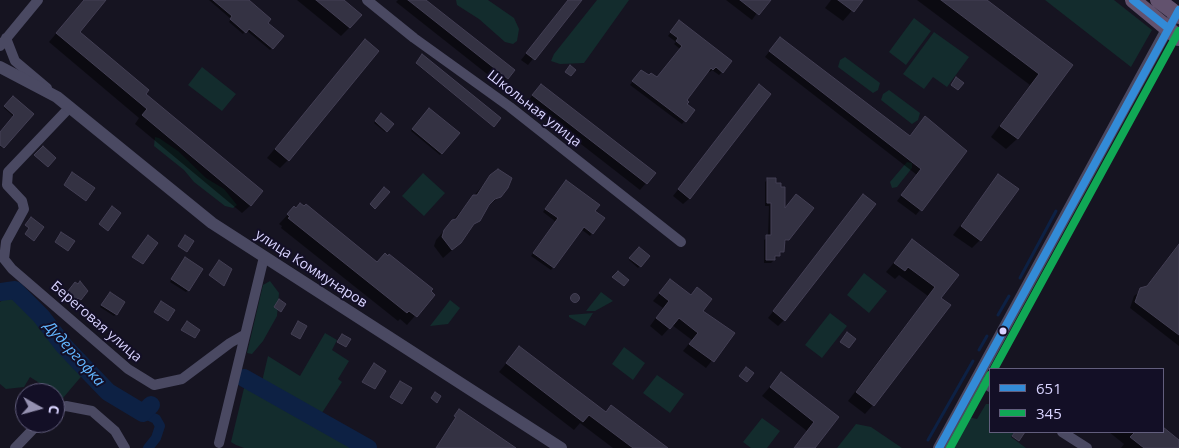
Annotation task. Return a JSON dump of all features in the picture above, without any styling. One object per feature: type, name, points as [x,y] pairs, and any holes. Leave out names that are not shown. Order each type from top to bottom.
[{"type":"highway","points":[[1133,0],[1173,33]]},
{"type":"highway","points":[[1158,0],[1178,14]]},
{"type":"street","points":[[3,42],[38,0]]},
{"type":"street","name":"Школьная улица","points":[[367,0],[414,38],[504,102],[681,242]]},
{"type":"street","points":[[939,448],[1173,33],[1178,14]]},
{"type":"street","name":"улица Коммунаров","points":[[3,42],[15,61],[212,223],[562,448]]},
{"type":"street","name":"улица Коммунаров","points":[[0,68],[57,97]]},
{"type":"street","name":"Береговая улица","points":[[70,108],[8,172],[7,185],[22,201],[24,209],[4,249],[4,259],[12,269],[128,370],[154,385],[168,384],[182,379],[230,342],[244,335]]},
{"type":"street","points":[[219,443],[264,257]]},
{"type":"street","points":[[977,378],[989,385]]},
{"type":"street","points":[[65,406],[92,411],[115,431],[125,448]]},
{"type":"street","points":[[15,448],[29,433]]},
{"type":"street","points":[[1064,433],[1087,448]]},
{"type":"green space","points":[[456,0],[488,0],[514,18],[519,29],[517,41],[513,44],[505,42],[479,19],[457,5]]},
{"type":"green space","points":[[597,0],[629,0],[584,63],[560,64],[551,61],[554,54]]},
{"type":"green space","points":[[1045,0],[1114,0],[1152,30],[1131,67]]},
{"type":"green space","points":[[914,18],[931,31],[906,65],[889,52]]},
{"type":"green space","points":[[934,32],[969,57],[947,87],[933,77],[924,89],[903,74]]},
{"type":"green space","points":[[845,57],[880,83],[878,90],[873,93],[838,67],[840,60]]},
{"type":"green space","points":[[202,67],[236,94],[222,111],[188,85]]},
{"type":"green space","points":[[889,90],[920,113],[918,120],[912,124],[881,100],[883,94]]},
{"type":"green space","points":[[155,137],[178,151],[206,178],[224,189],[237,205],[233,208],[225,206],[194,182],[184,170],[154,146]]},
{"type":"green space","points":[[907,162],[912,163],[912,168],[897,187],[892,188],[890,182]]},
{"type":"green space","points":[[423,173],[445,193],[424,216],[402,196]]},
{"type":"green space","points":[[864,273],[887,291],[869,313],[847,295]]},
{"type":"green space","points":[[270,281],[279,293],[277,316],[263,341],[252,354],[247,353],[263,285]]},
{"type":"green space","points":[[601,292],[613,301],[595,311],[586,311]]},
{"type":"green space","points":[[8,296],[18,298],[28,306],[51,336],[85,372],[65,396],[65,383],[39,383],[30,377],[26,383],[15,383],[15,388],[6,389],[0,384],[0,302]]},
{"type":"green space","points":[[450,300],[460,308],[448,324],[430,326]]},
{"type":"green space","points":[[593,313],[585,326],[569,317],[569,315]]},
{"type":"green space","points":[[830,313],[847,326],[822,358],[805,345]]},
{"type":"green space","points":[[325,333],[337,340],[332,350],[349,361],[338,379],[342,382],[318,419],[261,386],[268,356],[300,376]]},
{"type":"green space","points":[[624,347],[645,363],[633,380],[612,364]]},
{"type":"green space","points":[[657,375],[684,394],[670,413],[643,393]]},
{"type":"green space","points":[[245,384],[361,448],[244,448],[236,445],[231,442]]},
{"type":"green space","points":[[986,404],[989,404],[989,433],[1013,433],[1011,437],[1026,448],[950,448],[968,417],[977,419]]},
{"type":"green space","points":[[762,418],[780,431],[767,448],[751,448],[743,442]]},
{"type":"green space","points":[[856,424],[871,427],[902,448],[837,448]]},
{"type":"building","points":[[84,0],[106,0],[80,32],[149,90],[146,94],[263,191],[251,206],[142,115],[147,109],[56,33]]},
{"type":"building","points":[[213,0],[249,0],[271,19],[268,23],[284,36],[273,49],[249,29],[246,33],[230,19],[232,16]]},
{"type":"building","points":[[316,0],[344,0],[362,15],[350,28]]},
{"type":"building","points":[[408,0],[426,0],[515,70],[508,79]]},
{"type":"building","points":[[568,0],[582,0],[535,60],[526,53]]},
{"type":"building","points":[[740,0],[771,0],[759,15]]},
{"type":"building","points":[[838,0],[863,0],[854,12]]},
{"type":"building","points":[[941,0],[987,0],[1073,65],[1018,139],[1000,126],[1039,74]]},
{"type":"building","points":[[679,20],[732,61],[723,73],[716,67],[713,70],[711,68],[687,100],[689,102],[687,104],[695,110],[686,122],[632,81],[641,70],[657,77],[682,46],[676,41],[678,38],[670,32]]},
{"type":"building","points":[[780,37],[910,136],[925,116],[967,151],[922,211],[901,195],[921,169],[769,51]]},
{"type":"building","points":[[365,39],[379,51],[289,161],[275,149]]},
{"type":"building","points":[[422,54],[501,118],[494,127],[416,63]]},
{"type":"building","points":[[570,65],[576,70],[571,76],[565,72]]},
{"type":"building","points":[[956,77],[964,83],[958,90],[951,85]]},
{"type":"building","points":[[541,84],[656,173],[647,184],[532,95]]},
{"type":"building","points":[[759,84],[771,94],[690,199],[678,189]]},
{"type":"building","points":[[13,96],[34,114],[4,148],[0,145],[0,132],[14,115],[4,106]]},
{"type":"building","points":[[429,108],[460,133],[442,154],[412,129]]},
{"type":"building","points":[[381,113],[394,124],[387,132],[375,121]]},
{"type":"building","points":[[43,146],[56,158],[48,167],[34,155]]},
{"type":"building","points":[[498,169],[512,178],[508,188],[501,197],[495,199],[489,205],[480,221],[474,224],[461,243],[452,250],[442,237],[444,230],[452,220],[456,219],[473,195],[477,195],[490,175]]},
{"type":"building","points":[[72,172],[95,188],[86,201],[64,185]]},
{"type":"building","points":[[998,174],[1019,189],[981,241],[961,226]]},
{"type":"building","points":[[767,178],[776,178],[776,183],[781,183],[781,187],[785,187],[785,208],[796,194],[814,208],[789,240],[785,240],[784,252],[780,252],[780,256],[775,256],[775,260],[766,260],[766,235],[771,235],[771,203],[767,203]]},
{"type":"building","points":[[566,180],[600,205],[595,211],[605,218],[593,234],[584,227],[554,268],[533,253],[558,218],[545,209]]},
{"type":"building","points":[[384,187],[390,192],[375,209],[370,204]]},
{"type":"building","points":[[863,194],[876,204],[785,321],[773,311]]},
{"type":"building","points":[[300,203],[304,206],[306,204],[377,262],[385,253],[388,256],[389,254],[433,289],[431,291],[435,295],[417,317],[409,311],[407,313],[288,218],[290,217],[287,214],[294,206],[296,208]]},
{"type":"building","points":[[112,206],[121,213],[108,231],[99,224]]},
{"type":"building","points":[[31,217],[44,227],[34,241],[25,234],[29,228],[25,225]]},
{"type":"building","points":[[61,232],[75,241],[68,251],[55,242]]},
{"type":"building","points":[[148,235],[158,243],[143,264],[132,257]]},
{"type":"building","points":[[185,235],[194,241],[187,252],[178,246]]},
{"type":"building","points":[[912,239],[959,275],[941,298],[951,305],[874,406],[856,392],[935,287],[908,267],[905,271],[894,263]]},
{"type":"building","points":[[1179,244],[1179,335],[1135,302],[1140,288],[1147,286]]},
{"type":"building","points":[[639,247],[650,256],[641,267],[629,258]]},
{"type":"building","points":[[185,257],[203,269],[189,291],[171,279]]},
{"type":"building","points":[[219,260],[232,269],[224,286],[209,275]]},
{"type":"building","points":[[618,271],[629,280],[624,286],[612,277]]},
{"type":"building","points":[[670,279],[691,295],[697,287],[712,299],[703,311],[735,333],[714,362],[689,344],[698,333],[679,318],[670,329],[656,318],[669,301],[659,293]]},
{"type":"building","points":[[80,281],[88,291],[81,300],[78,298],[75,301],[69,297],[71,294],[68,291],[75,282],[78,284]]},
{"type":"building","points":[[110,292],[125,302],[117,315],[101,305]]},
{"type":"building","points":[[575,293],[580,298],[575,303],[570,298]]},
{"type":"building","points":[[279,299],[286,304],[281,312],[274,307]]},
{"type":"building","points":[[161,301],[175,310],[168,321],[154,312]]},
{"type":"building","points":[[187,321],[200,330],[195,338],[181,330]]},
{"type":"building","points":[[298,321],[307,326],[300,339],[291,334]]},
{"type":"building","points":[[847,332],[856,339],[849,348],[840,342]]},
{"type":"building","points":[[342,334],[351,339],[346,347],[337,342]]},
{"type":"building","points":[[519,346],[606,412],[611,405],[668,448],[633,448],[589,415],[583,422],[506,363]]},
{"type":"building","points":[[374,363],[386,371],[375,389],[362,382]]},
{"type":"building","points":[[746,367],[754,373],[747,382],[739,376]]},
{"type":"building","points":[[781,372],[839,417],[815,448],[794,448],[814,422],[770,387]]},
{"type":"building","points":[[400,381],[412,388],[402,404],[390,397]]},
{"type":"building","points":[[435,392],[441,396],[437,403],[431,398]]},
{"type":"building","points":[[459,409],[516,448],[436,448]]},
{"type":"building","points":[[1164,428],[1179,440],[1179,448],[1144,448],[1130,437],[1134,433],[1164,433]]},
{"type":"building","points":[[1014,433],[1024,433],[1019,441],[1012,436]]},
{"type":"waterway","points":[[1020,278],[1056,211]]},
{"type":"waterway","name":"Дудергофка","points":[[0,292],[15,290],[41,316],[64,346],[108,392],[143,413],[151,405]]},
{"type":"waterway","points":[[998,315],[1009,296]]},
{"type":"waterway","points":[[979,350],[987,336]]},
{"type":"waterway","points":[[928,440],[973,361]]},
{"type":"waterway","name":"Дудергофка","points":[[244,378],[368,448]]},
{"type":"waterway","points":[[143,413],[156,419],[160,426],[156,438],[148,448]]},
{"type":"transit line","name":"651","points":[[1133,0],[1168,28]]},
{"type":"transit line","name":"651","points":[[939,448],[1179,10]]},
{"type":"transit line","name":"345","points":[[995,368],[1179,31]]},
{"type":"transit line","name":"345","points":[[950,448],[989,377]]}]
